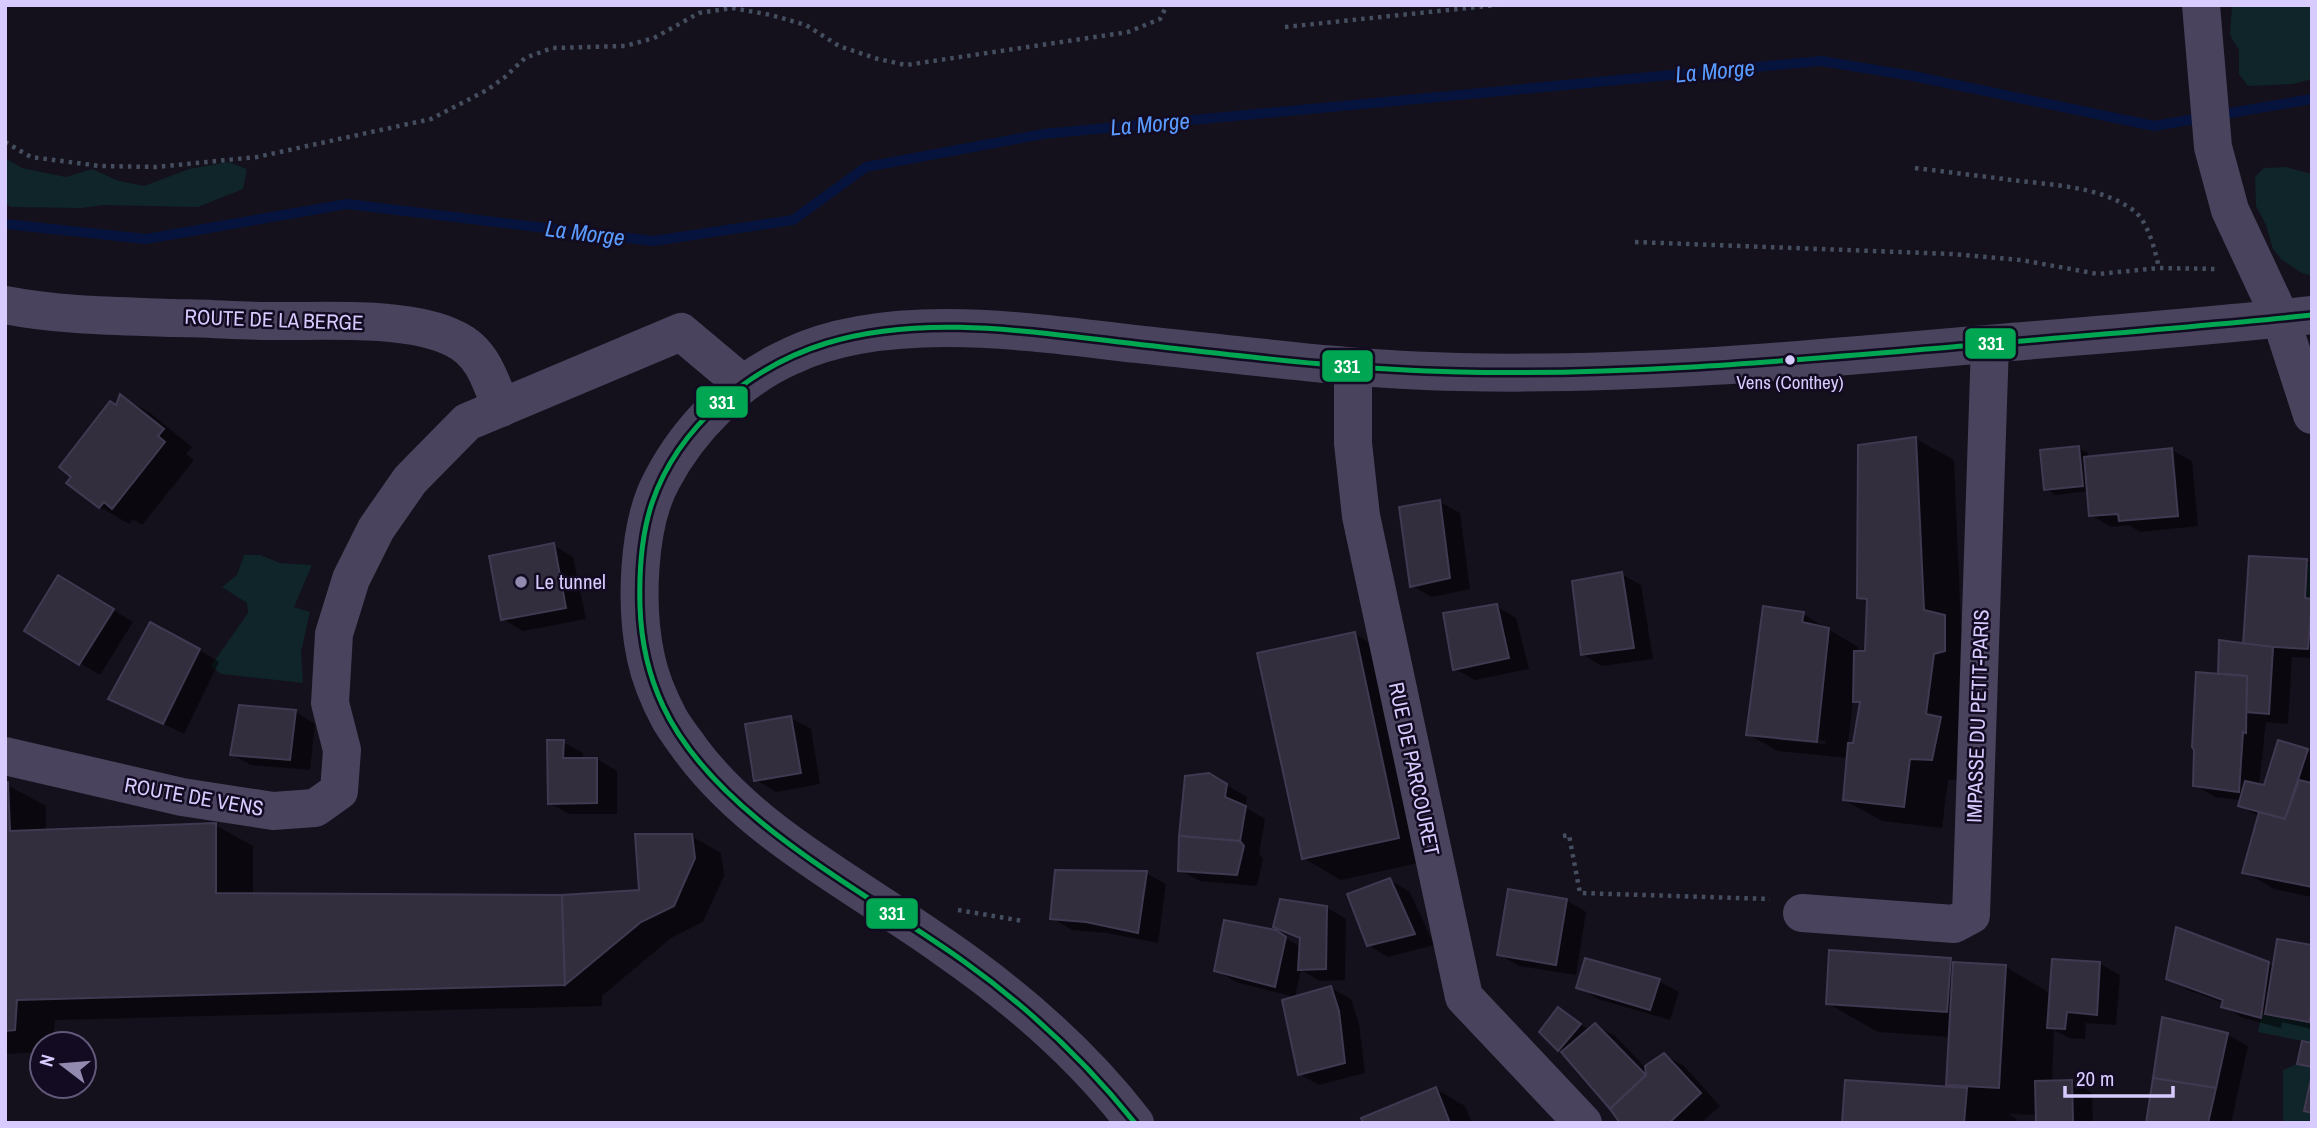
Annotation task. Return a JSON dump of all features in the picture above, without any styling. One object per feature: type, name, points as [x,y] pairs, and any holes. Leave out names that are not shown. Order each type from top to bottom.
[{"type":"street","points":[[2202,5],[2213,147],[2230,210],[2259,275],[2296,317],[2312,415]]},
{"type":"street","name":"ROUTE DE LA BERGE","points":[[5,306],[45,313],[88,316],[328,321],[395,324],[435,331],[457,339],[474,353],[486,368],[501,408]]},
{"type":"street","points":[[1135,1123],[1111,1092],[1057,1037],[993,982],[748,812],[711,777],[670,721],[646,659],[639,591],[645,534],[659,485],[685,444],[743,384],[791,356],[836,340],[887,330],[937,328],[1049,334],[1353,368],[1459,372],[1685,369],[2296,317]]},
{"type":"street","points":[[501,408],[681,332],[743,384]]},
{"type":"street","name":"IMPASSE DU PETIT-PARIS","points":[[1802,913],[1954,925],[1971,915],[1990,344]]},
{"type":"street","name":"RUE DE PARCOURET","points":[[1353,368],[1353,443],[1361,516],[1464,997],[1583,1123]]},
{"type":"street","name":"ROUTE DE VENS","points":[[5,756],[182,797],[273,811],[315,807],[339,791],[342,750],[330,703],[334,634],[351,579],[376,529],[403,490],[467,422],[501,408]]},
{"type":"path","points":[[5,142],[31,157],[100,166],[156,167],[257,156],[431,119],[487,90],[525,58],[552,48],[625,46],[654,38],[699,13],[732,8],[806,24],[839,46],[906,65],[1128,32],[1160,19],[1167,5]]},
{"type":"path","points":[[1285,27],[1497,5]]},
{"type":"path","points":[[1915,168],[2085,191],[2110,198],[2135,211],[2152,240],[2159,268]]},
{"type":"path","points":[[1635,242],[1952,254],[2021,260],[2098,274],[2159,268],[2220,270],[2259,275]]},
{"type":"path","points":[[1563,836],[1569,835],[1580,893],[1780,900],[1802,913]]},
{"type":"path","points":[[956,909],[1023,921]]},
{"type":"green space","points":[[2232,5],[2312,5],[2312,79],[2292,84],[2248,86],[2239,74],[2239,50],[2230,35]]},
{"type":"green space","points":[[5,158],[22,168],[66,177],[92,169],[119,181],[144,186],[189,169],[229,162],[247,169],[243,189],[198,207],[11,207],[5,204]]},
{"type":"green space","points":[[2285,167],[2312,174],[2312,276],[2282,260],[2273,249],[2266,225],[2256,206],[2255,177],[2264,168]]},
{"type":"green space","points":[[244,555],[260,555],[280,563],[312,565],[294,607],[310,612],[301,652],[303,683],[221,674],[211,666],[248,613],[247,603],[222,587],[237,575]]},
{"type":"green space","points":[[2307,564],[2312,564],[2312,599],[2305,598]]},
{"type":"green space","points":[[2312,1009],[2312,1043],[2258,1032],[2262,1013],[2309,1022]]},
{"type":"green space","points":[[2297,1064],[2312,1067],[2304,1110],[2312,1113],[2312,1123],[2283,1123],[2283,1070]]},
{"type":"building","points":[[120,394],[164,429],[158,436],[165,442],[112,509],[104,502],[99,508],[66,483],[71,477],[59,467],[110,401],[116,405]]},
{"type":"building","points":[[1916,437],[1924,610],[1945,615],[1945,651],[1934,654],[1926,714],[1941,717],[1932,760],[1910,759],[1904,807],[1843,800],[1848,743],[1853,743],[1860,702],[1853,702],[1854,651],[1865,651],[1867,599],[1857,598],[1858,445]]},
{"type":"building","points":[[2079,446],[2083,486],[2044,490],[2040,450]]},
{"type":"building","points":[[2172,448],[2178,516],[2119,521],[2118,514],[2089,516],[2084,457]]},
{"type":"building","points":[[1440,500],[1450,578],[1410,587],[1399,507]]},
{"type":"building","points":[[554,543],[566,608],[501,620],[489,556]]},
{"type":"building","points":[[2249,556],[2307,559],[2305,598],[2312,599],[2308,649],[2243,645]]},
{"type":"building","points":[[1622,572],[1634,648],[1581,655],[1572,581]]},
{"type":"building","points":[[58,575],[114,609],[79,665],[24,631]]},
{"type":"building","points":[[1497,604],[1509,658],[1453,670],[1443,613]]},
{"type":"building","points":[[1763,606],[1804,612],[1802,622],[1829,628],[1817,742],[1746,735]]},
{"type":"building","points":[[150,622],[200,649],[163,724],[108,699]]},
{"type":"building","points":[[1355,632],[1399,838],[1302,859],[1257,653]]},
{"type":"building","points":[[2219,640],[2273,647],[2269,714],[2246,712],[2247,676],[2218,674]]},
{"type":"building","points":[[2196,672],[2247,676],[2246,733],[2243,732],[2239,792],[2193,786]]},
{"type":"building","points":[[239,705],[296,710],[290,760],[230,755]]},
{"type":"building","points":[[791,716],[801,773],[754,781],[745,724]]},
{"type":"building","points":[[547,740],[564,740],[563,758],[597,758],[597,803],[548,804]]},
{"type":"building","points":[[2278,740],[2308,749],[2285,819],[2238,806],[2245,781],[2264,785]]},
{"type":"building","points":[[1209,773],[1227,784],[1225,797],[1246,806],[1240,841],[1179,836],[1185,776]]},
{"type":"building","points":[[2299,780],[2312,783],[2312,887],[2242,873],[2259,812],[2285,819]]},
{"type":"building","points":[[8,782],[10,831],[216,823],[216,893],[562,895],[565,985],[17,1000],[15,1030],[5,1031],[5,783]]},
{"type":"building","points":[[635,834],[692,834],[695,858],[674,906],[641,922],[565,985],[562,895],[639,890]]},
{"type":"building","points":[[1179,836],[1240,841],[1244,846],[1237,875],[1178,871]]},
{"type":"building","points":[[1055,870],[1147,871],[1138,933],[1086,922],[1050,919]]},
{"type":"building","points":[[1390,878],[1415,934],[1367,946],[1347,894]]},
{"type":"building","points":[[1508,889],[1567,899],[1556,965],[1497,955]]},
{"type":"building","points":[[1280,899],[1327,906],[1326,969],[1298,970],[1300,938],[1273,927]]},
{"type":"building","points":[[1224,920],[1276,930],[1286,937],[1275,987],[1214,971]]},
{"type":"building","points":[[2176,927],[2269,962],[2261,1018],[2221,1007],[2223,1000],[2166,979]]},
{"type":"building","points":[[2277,939],[2312,945],[2312,1009],[2309,1022],[2265,1014]]},
{"type":"building","points":[[1829,950],[1951,958],[1947,1012],[1826,1004]]},
{"type":"building","points":[[1585,958],[1660,979],[1650,1010],[1576,988]]},
{"type":"building","points":[[2052,959],[2100,962],[2097,1015],[2067,1012],[2065,1029],[2047,1028]]},
{"type":"building","points":[[1953,962],[2006,965],[1999,1088],[1946,1085]]},
{"type":"building","points":[[1331,986],[1339,1011],[1345,1063],[1298,1075],[1282,1000]]},
{"type":"building","points":[[1558,1007],[1581,1024],[1558,1051],[1539,1032]]},
{"type":"building","points":[[2162,1017],[2228,1033],[2216,1088],[2153,1078]]},
{"type":"building","points":[[1595,1023],[1646,1075],[1610,1109],[1561,1052]]},
{"type":"building","points":[[2302,1041],[2312,1043],[2312,1067],[2297,1064]]},
{"type":"building","points":[[1664,1053],[1701,1093],[1669,1123],[1620,1123],[1610,1109],[1646,1075],[1645,1066]]},
{"type":"building","points":[[2312,1074],[2312,1113],[2304,1111]]},
{"type":"building","points":[[2153,1078],[2216,1088],[2208,1123],[2146,1123]]},
{"type":"building","points":[[1845,1080],[1967,1088],[1964,1123],[1842,1123]]},
{"type":"building","points":[[2072,1080],[2073,1123],[2036,1123],[2035,1081]]},
{"type":"building","points":[[1436,1087],[1450,1123],[1363,1123],[1361,1118]]},
{"type":"waterway","name":"La Morge","points":[[5,224],[146,239],[347,204],[653,241],[793,220],[866,167],[1043,134],[1821,61],[1913,76],[2154,126],[2312,99]]},
{"type":"transit line","name":"331","points":[[1135,1123],[1077,1058],[1013,999],[966,963],[841,880],[756,818],[719,784],[687,746],[663,706],[649,670],[641,619],[640,567],[648,516],[664,475],[680,449],[699,425],[745,383],[799,353],[827,343],[865,334],[942,327],[1020,331],[1338,365],[1419,371],[1522,373],[1774,361],[2312,315]]},
{"type":"place","name":"Vens (Conthey)","points":[[1790,360]]},
{"type":"place","name":"Le tunnel","points":[[521,582]]}]
